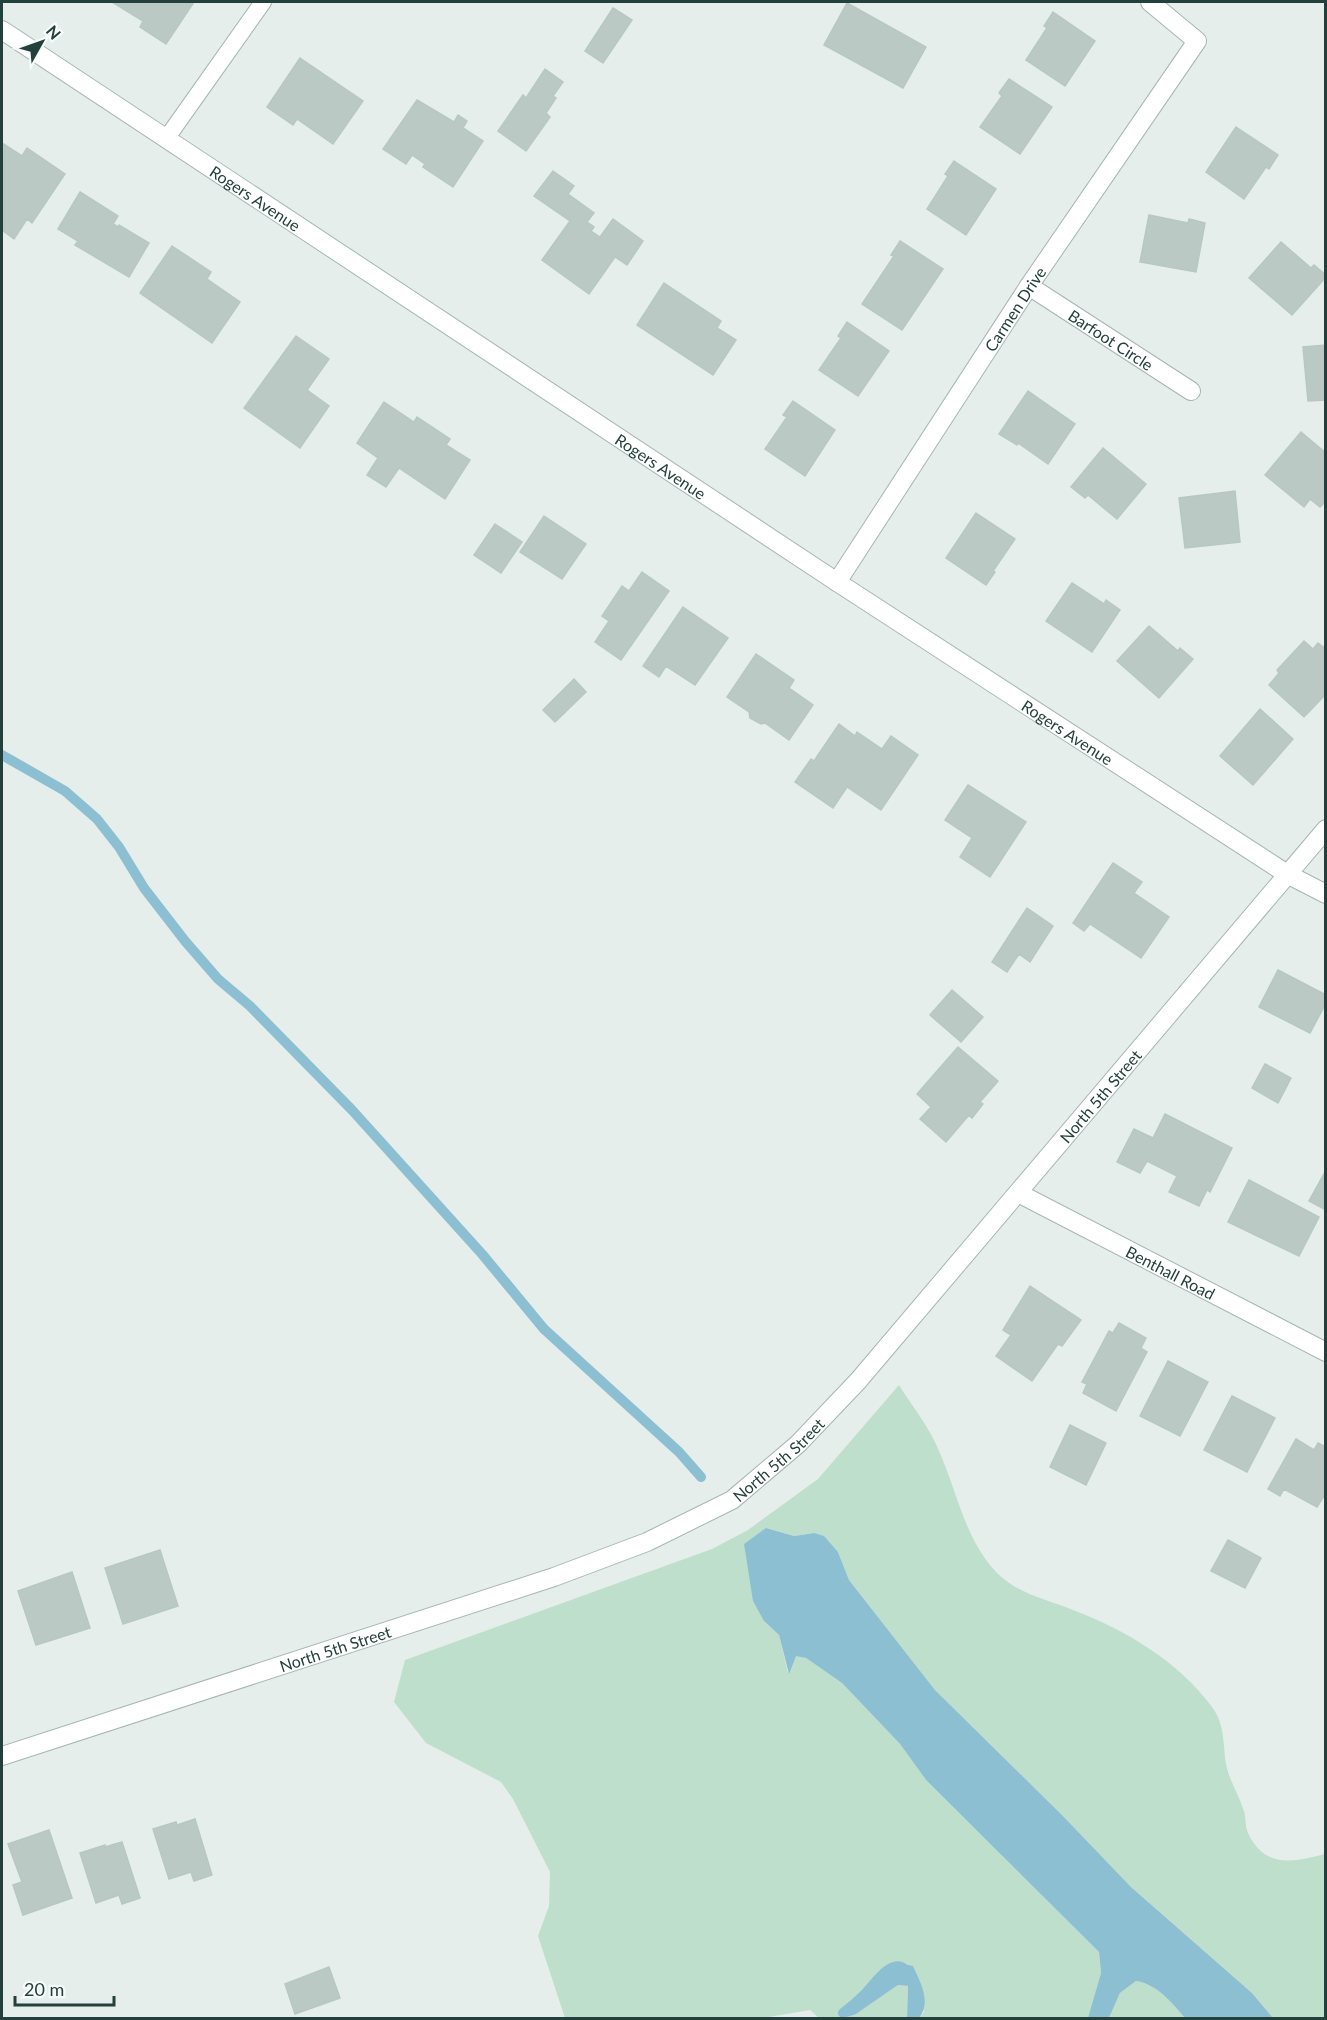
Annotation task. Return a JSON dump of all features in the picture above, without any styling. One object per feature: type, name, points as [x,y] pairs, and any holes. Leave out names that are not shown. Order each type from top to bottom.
[{"type":"street","name":"Carmen Drive","points":[[837,582],[1029,286],[1197,41],[1150,2]]},
{"type":"street","name":"Rogers Avenue","points":[[2,30],[837,582],[1287,874],[1326,894]]},
{"type":"street","name":"Barfoot Circle","points":[[1029,286],[1191,391]]},
{"type":"street","name":"North 5th Street","points":[[2,1756],[554,1577],[647,1542],[732,1500],[798,1444],[858,1381],[1326,829]]},
{"type":"street","name":"Benthall Road","points":[[1018,1193],[1326,1352]]},
{"type":"lane","points":[[166,139],[263,2]]},
{"type":"green space","points":[[899,1385],[935,1442],[969,1530],[986,1560],[997,1573],[1023,1591],[1093,1618],[1132,1638],[1184,1676],[1212,1707],[1219,1720],[1227,1770],[1244,1811],[1246,1828],[1255,1845],[1271,1858],[1281,1860],[1302,1859],[1325,1854],[1325,2018],[1273,2018],[1252,1993],[1131,1887],[1062,1815],[935,1690],[849,1580],[838,1552],[814,1533],[794,1536],[766,1528],[764,1621],[779,1635],[788,1673],[796,1655],[806,1658],[841,1682],[900,1744],[926,1780],[1099,1952],[1101,1973],[1088,2018],[919,2018],[924,2012],[913,1966],[856,2014],[898,1985],[908,1986],[907,2018],[819,2018],[810,2010],[763,2018],[565,2018],[538,1936],[549,1906],[550,1872],[513,1799],[501,1782],[426,1743],[394,1702],[405,1660],[712,1549],[748,1530],[818,1479]]},
{"type":"green space","points":[[1136,1981],[1157,1990],[1185,2018],[1109,2018],[1120,1993]]},
{"type":"water","points":[[766,1528],[794,1536],[814,1533],[824,1536],[838,1552],[849,1580],[935,1690],[1062,1815],[1131,1887],[1252,1993],[1273,2018],[1185,2018],[1157,1990],[1136,1981],[1120,1993],[1109,2018],[1088,2018],[1101,1973],[1099,1952],[926,1780],[900,1744],[842,1683],[806,1658],[796,1656],[789,1674],[779,1635],[764,1621],[753,1601],[744,1544]]},
{"type":"water","points":[[903,1964],[913,1966],[924,1992],[925,2005],[919,2018],[907,2018],[908,1986],[898,1985],[856,2014],[847,2017],[847,2006]]},
{"type":"building","points":[[112,2],[194,2],[166,44],[140,27],[143,21]]},
{"type":"building","points":[[847,3],[926,47],[903,88],[824,45]]},
{"type":"building","points":[[613,8],[632,20],[603,63],[585,51]]},
{"type":"building","points":[[1053,12],[1095,41],[1065,86],[1026,60],[1047,28],[1044,26]]},
{"type":"building","points":[[300,58],[363,101],[333,144],[297,119],[293,125],[267,107]]},
{"type":"building","points":[[545,69],[563,82],[553,96],[556,98],[546,113],[550,117],[526,151],[498,131],[523,95],[526,98]]},
{"type":"building","points":[[1009,79],[1052,107],[1020,154],[980,127],[1002,96],[999,93]]},
{"type":"building","points":[[417,100],[454,122],[458,115],[467,121],[463,128],[483,141],[453,187],[423,167],[425,164],[412,155],[406,164],[383,149]]},
{"type":"building","points":[[1236,127],[1278,155],[1269,169],[1266,167],[1244,199],[1206,172]]},
{"type":"building","points":[[2,143],[22,156],[27,148],[65,174],[32,223],[27,219],[14,239],[2,230]]},
{"type":"building","points":[[954,161],[996,189],[966,235],[927,209],[948,176],[945,174]]},
{"type":"building","points":[[553,171],[574,186],[568,194],[594,213],[587,222],[594,227],[591,231],[600,237],[613,219],[643,241],[627,265],[615,257],[589,294],[542,260],[570,221],[534,196]]},
{"type":"building","points":[[80,192],[118,216],[113,224],[118,227],[119,225],[149,243],[129,277],[75,245],[78,241],[58,229]]},
{"type":"building","points":[[1149,215],[1188,223],[1189,219],[1205,223],[1196,272],[1140,262]]},
{"type":"building","points":[[900,241],[943,269],[902,330],[862,304],[894,256],[891,255]]},
{"type":"building","points":[[1281,242],[1311,268],[1314,265],[1326,275],[1292,315],[1249,278]]},
{"type":"building","points":[[172,246],[211,272],[207,279],[240,302],[212,343],[140,293]]},
{"type":"building","points":[[664,283],[721,321],[717,328],[736,340],[713,375],[637,325]]},
{"type":"building","points":[[847,322],[889,351],[858,396],[819,370],[841,338],[838,336]]},
{"type":"building","points":[[296,336],[329,359],[307,390],[329,406],[300,448],[244,408]]},
{"type":"building","points":[[1326,345],[1326,400],[1308,401],[1303,347]]},
{"type":"building","points":[[1028,391],[1075,424],[1048,464],[1018,443],[1017,445],[999,434]]},
{"type":"building","points":[[793,401],[835,430],[805,476],[765,449],[787,417],[783,415]]},
{"type":"building","points":[[384,402],[414,422],[417,417],[450,439],[446,445],[470,460],[445,499],[399,468],[386,487],[367,475],[378,458],[357,443]]},
{"type":"building","points":[[1301,432],[1326,453],[1326,501],[1320,507],[1310,499],[1304,507],[1265,475]]},
{"type":"building","points":[[1103,448],[1146,484],[1117,519],[1088,495],[1085,498],[1071,487]]},
{"type":"building","points":[[1235,491],[1240,542],[1185,548],[1179,498]]},
{"type":"building","points":[[976,513],[1015,539],[986,585],[946,558]]},
{"type":"building","points":[[544,516],[586,544],[562,579],[520,552]]},
{"type":"building","points":[[495,524],[522,542],[501,573],[474,555]]},
{"type":"building","points":[[642,572],[669,591],[621,660],[595,642],[609,621],[602,616],[622,586],[629,591]]},
{"type":"building","points":[[1072,583],[1104,604],[1106,600],[1120,610],[1092,652],[1046,621]]},
{"type":"building","points":[[683,607],[728,638],[695,685],[666,666],[659,677],[643,666]]},
{"type":"building","points":[[1149,626],[1178,651],[1180,648],[1193,659],[1159,698],[1117,661]]},
{"type":"building","points":[[1304,641],[1313,649],[1318,643],[1326,649],[1326,694],[1304,717],[1269,685],[1279,673],[1277,670]]},
{"type":"building","points":[[756,654],[794,680],[789,688],[813,705],[789,740],[765,723],[761,724],[750,718],[749,712],[727,697]]},
{"type":"building","points":[[574,679],[586,692],[555,722],[543,710]]},
{"type":"building","points":[[1260,709],[1293,739],[1253,785],[1220,756]]},
{"type":"building","points":[[839,724],[855,736],[857,732],[882,749],[891,736],[918,755],[881,810],[847,787],[833,808],[795,782],[811,759],[814,761]]},
{"type":"building","points":[[968,785],[1026,822],[990,877],[960,857],[972,838],[945,820]]},
{"type":"building","points":[[1113,863],[1142,882],[1134,893],[1169,917],[1141,958],[1090,924],[1084,931],[1073,923]]},
{"type":"building","points":[[1027,908],[1053,926],[1030,962],[1019,954],[1007,972],[992,962]]},
{"type":"building","points":[[1278,970],[1326,995],[1326,1003],[1310,1033],[1259,1007]]},
{"type":"building","points":[[952,990],[983,1017],[961,1042],[930,1015]]},
{"type":"building","points":[[958,1047],[998,1081],[980,1102],[983,1104],[972,1118],[969,1115],[946,1142],[920,1119],[931,1107],[917,1094]]},
{"type":"building","points":[[1265,1064],[1291,1078],[1278,1103],[1252,1088]]},
{"type":"building","points":[[1165,1114],[1232,1148],[1210,1192],[1207,1190],[1199,1206],[1169,1192],[1177,1176],[1147,1161],[1140,1173],[1117,1162],[1134,1129],[1153,1138]]},
{"type":"building","points":[[1326,1170],[1326,1210],[1309,1201]]},
{"type":"building","points":[[1249,1180],[1319,1217],[1299,1256],[1228,1222]]},
{"type":"building","points":[[1030,1286],[1081,1320],[1062,1346],[1058,1344],[1032,1381],[996,1356],[1011,1335],[1003,1330]]},
{"type":"building","points":[[1119,1323],[1146,1338],[1141,1348],[1147,1352],[1116,1411],[1083,1393],[1087,1384],[1082,1382],[1109,1331],[1113,1333]]},
{"type":"building","points":[[1168,1361],[1208,1382],[1180,1436],[1140,1416]]},
{"type":"building","points":[[1232,1396],[1275,1418],[1247,1472],[1204,1450]]},
{"type":"building","points":[[1070,1425],[1106,1443],[1086,1485],[1050,1467]]},
{"type":"building","points":[[1296,1439],[1314,1450],[1318,1443],[1326,1447],[1326,1493],[1317,1507],[1284,1489],[1280,1496],[1268,1489]]},
{"type":"building","points":[[1228,1540],[1261,1558],[1245,1588],[1211,1571]]},
{"type":"building","points":[[160,1550],[178,1606],[123,1624],[105,1568]]},
{"type":"building","points":[[72,1572],[90,1628],[36,1645],[18,1591]]},
{"type":"building","points":[[195,1819],[212,1875],[194,1881],[191,1872],[169,1879],[153,1829]]},
{"type":"building","points":[[49,1830],[72,1898],[23,1915],[13,1885],[22,1882],[8,1844]]},
{"type":"building","points":[[122,1842],[140,1898],[122,1904],[119,1895],[96,1903],[80,1853]]},
{"type":"building","points":[[329,1967],[340,1998],[295,2014],[285,1984]]},
{"type":"waterway","points":[[2,755],[65,791],[97,819],[119,847],[144,888],[218,979],[250,1006],[352,1110],[482,1254],[544,1329],[679,1452],[701,1477]]},
{"type":"waterway","points":[[843,2013],[891,1968],[897,1966],[908,1973]]}]
